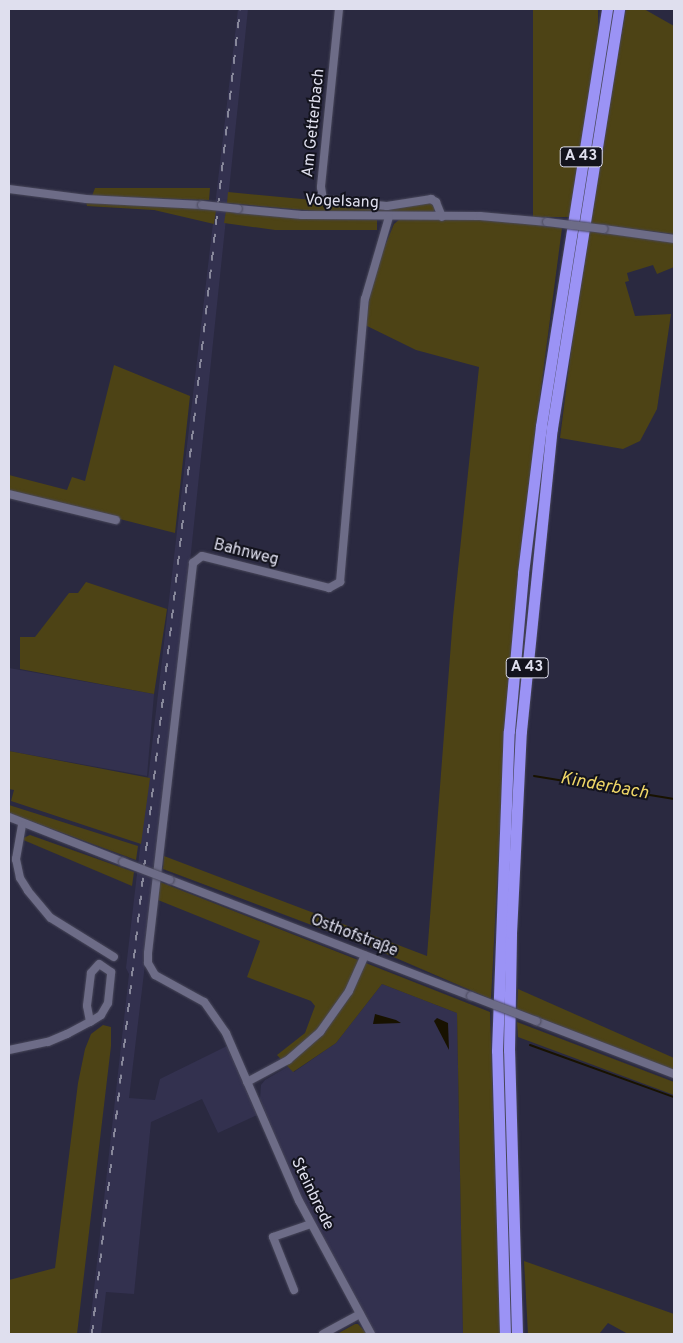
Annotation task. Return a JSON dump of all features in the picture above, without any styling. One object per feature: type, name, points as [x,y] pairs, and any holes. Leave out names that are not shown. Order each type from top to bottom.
[{"type":"highway","name":"A 43","points":[[505,1334],[497,1050],[509,731],[523,573],[542,417],[607,9]]},
{"type":"highway","name":"A 43","points":[[517,1334],[509,1050],[511,933],[521,731],[552,428],[570,298],[619,9]]},
{"type":"street","name":"Am Getterbach","points":[[339,9],[321,187],[323,200],[387,206],[431,200],[436,202],[442,217]]},
{"type":"street","name":"Vogelsang","points":[[9,189],[86,199],[202,205],[302,215],[502,217],[674,238]]},
{"type":"street","name":"Bahnweg","points":[[155,975],[148,963],[151,918],[193,563],[202,556],[329,588],[340,582],[365,299],[389,217]]},
{"type":"street","points":[[9,494],[116,520]]},
{"type":"street","name":"Osthofstraße","points":[[9,817],[22,825]]},
{"type":"street","name":"Osthofstraße","points":[[9,823],[22,825],[123,862],[674,1074]]},
{"type":"street","points":[[22,825],[12,852],[20,878],[51,918],[114,957]]},
{"type":"street","points":[[90,1022],[87,1006],[91,973],[96,965],[98,947]]},
{"type":"street","points":[[247,1082],[288,1060],[320,1032],[349,991],[365,955]]},
{"type":"street","points":[[9,1050],[48,1042],[90,1022],[105,1011],[108,1003],[111,972],[107,967],[96,965]]},
{"type":"street","name":"Steinbrede","points":[[155,975],[196,996],[215,1014],[311,1224],[371,1334]]},
{"type":"street","points":[[294,1290],[273,1237],[311,1224]]},
{"type":"street","points":[[323,1334],[360,1314]]},
{"type":"shaded area","points":[[238,9],[248,9],[167,781],[129,1098],[155,1100],[160,1079],[227,1046],[257,1115],[218,1133],[202,1099],[151,1122],[134,1294],[106,1292],[101,1334],[89,1334],[129,974],[126,968]]},
{"type":"shaded area","points":[[533,9],[598,9],[598,217],[533,217]]},
{"type":"shaded area","points":[[626,9],[644,9],[674,26],[674,234],[587,223]]},
{"type":"shaded area","points":[[95,188],[210,188],[209,200],[92,196]]},
{"type":"shaded area","points":[[228,192],[387,207],[430,202],[436,207],[433,213],[316,211],[227,203]]},
{"type":"shaded area","points":[[86,202],[216,210],[214,224],[154,210],[87,206]]},
{"type":"shaded area","points":[[226,211],[315,219],[377,220],[377,230],[275,230],[224,223]]},
{"type":"shaded area","points":[[400,219],[499,220],[562,228],[536,426],[505,730],[491,999],[375,949],[163,869],[164,856],[427,956],[453,617],[479,367],[416,350],[365,325],[374,272],[394,224]]},
{"type":"shaded area","points":[[586,231],[674,242],[674,267],[657,274],[653,265],[627,273],[629,281],[625,282],[635,316],[671,314],[657,409],[640,441],[623,449],[560,438]]},
{"type":"shaded area","points":[[114,365],[190,396],[175,533],[9,491],[9,475],[67,490],[72,477],[85,481]]},
{"type":"shaded area","points":[[86,582],[167,609],[154,694],[20,669],[20,637],[35,637],[69,593],[78,593]]},
{"type":"shaded area","points":[[9,668],[154,694],[147,776],[9,751]]},
{"type":"shaded area","points":[[9,751],[150,778],[141,844],[11,801],[14,790],[9,789]]},
{"type":"shaded area","points":[[9,805],[138,846],[136,860],[9,813]]},
{"type":"shaded area","points":[[30,835],[134,872],[132,886],[21,839]]},
{"type":"shaded area","points":[[160,882],[490,1012],[500,1334],[463,1334],[457,1013],[382,984],[336,1043],[293,1072],[277,1055],[305,1033],[315,1006],[311,1001],[247,977],[260,941],[158,900]]},
{"type":"shaded area","points":[[382,984],[457,1013],[463,1334],[375,1334],[301,1200],[260,1099],[261,1085],[265,1080],[289,1066],[294,1072],[336,1043]]},
{"type":"shaded area","points":[[518,989],[674,1058],[674,1070],[517,1009]]},
{"type":"shaded area","points":[[375,1014],[396,1020],[401,1023],[373,1024]]},
{"type":"shaded area","points":[[437,1018],[448,1023],[449,1050],[434,1021]]},
{"type":"shaded area","points":[[517,1022],[674,1082],[674,1095],[518,1037]]},
{"type":"shaded area","points":[[103,1025],[111,1027],[111,1046],[77,1334],[9,1334],[9,1280],[55,1268],[78,1083],[85,1049],[91,1034]]},
{"type":"shaded area","points":[[524,1261],[674,1314],[674,1334],[628,1334],[608,1323],[599,1334],[528,1334]]},
{"type":"shaded area","points":[[355,1324],[358,1324],[367,1334],[337,1334]]},
{"type":"waterway","name":"Kinderbach","points":[[534,776],[674,799]]},
{"type":"waterway","points":[[530,1045],[674,1097]]},
{"type":"railway","points":[[92,1334],[240,9]]}]
